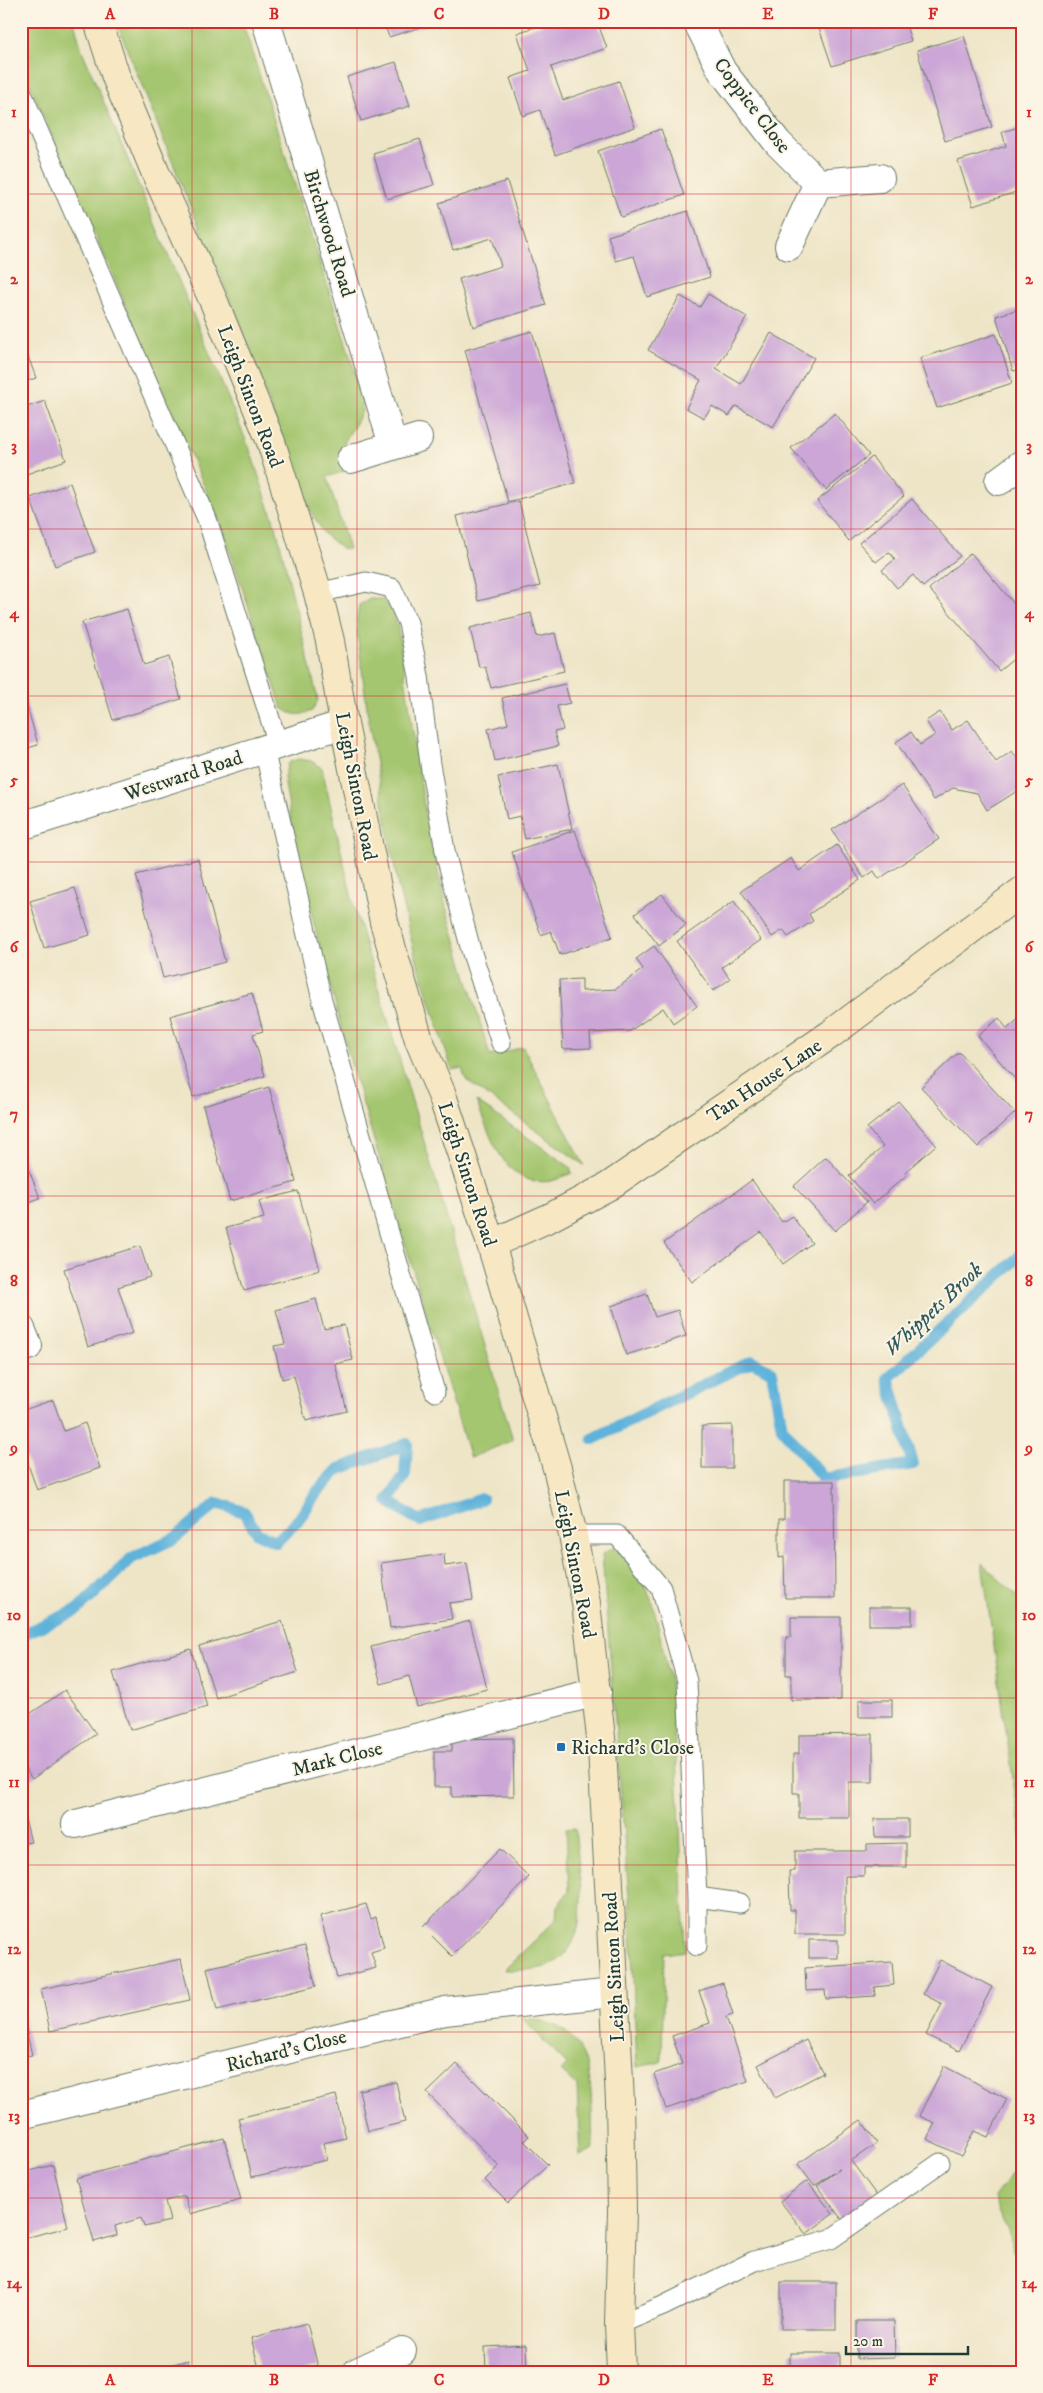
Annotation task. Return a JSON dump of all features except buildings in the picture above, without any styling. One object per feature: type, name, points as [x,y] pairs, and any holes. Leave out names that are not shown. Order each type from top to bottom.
[{"type":"main road","name":"Leigh Sinton Road","points":[[98,21],[116,77],[214,302],[271,442],[318,593],[330,641],[344,724],[384,922],[419,1040],[442,1095],[491,1244],[557,1468],[573,1535],[586,1603],[597,1692],[620,2100],[622,2202],[619,2324],[621,2372]]},
{"type":"main road","name":"Tan House Lane","points":[[491,1244],[550,1217],[609,1186],[831,1034],[1022,891]]},
{"type":"street","name":"Birchwood Road","points":[[266,21],[406,441],[351,459]]},
{"type":"street","name":"Coppice Close","points":[[697,21],[722,72],[778,143],[818,183]]},
{"type":"street","points":[[789,246],[818,183],[880,178]]},
{"type":"street","points":[[999,480],[1022,464]]},
{"type":"street","name":"Westward Road","points":[[21,826],[344,724]]},
{"type":"street","name":"Mark Close","points":[[76,1824],[597,1692]]},
{"type":"street","name":"Richard's Close","points":[[21,2115],[445,2011],[614,1994]]},
{"type":"street","points":[[366,2370],[402,2351]]},
{"type":"lane","points":[[21,91],[207,519],[271,746],[302,921],[322,1000],[435,1392]]},
{"type":"lane","points":[[318,593],[366,582],[392,588],[408,623],[419,676],[430,764],[446,856],[471,950],[501,1043]]},
{"type":"lane","points":[[573,1535],[617,1535],[661,1588],[687,1681],[697,1897],[697,1946]]},
{"type":"lane","points":[[697,1897],[740,1903]]},
{"type":"lane","points":[[619,2324],[663,2306],[754,2261],[831,2239],[940,2162]]},
{"type":"green space","points":[[21,21],[74,21],[81,48],[250,450],[277,531],[318,700],[312,711],[296,714],[282,708],[222,527],[21,64]]},
{"type":"green space","points":[[116,21],[242,21],[362,393],[362,411],[343,447],[342,462],[345,471],[327,477],[349,549],[342,549],[324,534],[308,506],[227,292],[186,196]]},
{"type":"green space","points":[[370,599],[382,599],[393,611],[398,629],[426,819],[446,907],[490,1056],[523,1047],[584,1165],[466,1080],[462,1068],[452,1070],[415,955],[398,886],[370,730],[357,619],[359,605]]},
{"type":"green space","points":[[298,759],[311,761],[322,768],[353,903],[513,1440],[470,1458],[353,1071],[316,932],[295,843],[284,778],[288,763]]},
{"type":"green space","points":[[476,1101],[570,1167],[572,1173],[551,1181],[535,1181],[521,1177],[510,1168],[493,1143]]},
{"type":"green space","points":[[612,1548],[623,1552],[639,1572],[653,1604],[670,1681],[679,1803],[685,1951],[664,1954],[662,2062],[637,2067],[630,1911],[602,1554]]},
{"type":"green space","points":[[982,1563],[1022,1601],[1022,1841]]},
{"type":"green space","points":[[575,1828],[581,1883],[581,1904],[579,1923],[574,1940],[564,1955],[550,1965],[534,1969],[504,1970],[556,1920],[557,1906],[569,1891],[566,1829]]},
{"type":"green space","points":[[522,2018],[548,2023],[566,2032],[578,2046],[586,2063],[592,2104],[593,2149],[580,2156],[577,2086],[561,2071],[567,2065]]},
{"type":"green space","points":[[1022,2160],[1022,2272],[994,2197]]},
{"type":"waterway","name":"Whippets Brook","points":[[593,1439],[752,1361],[772,1372],[782,1428],[824,1479],[913,1464],[888,1378],[1022,1254]]},
{"type":"waterway","name":"Whippets Brook","points":[[21,1635],[77,1610],[132,1558],[175,1538],[217,1503],[244,1512],[257,1533],[276,1542],[299,1519],[317,1492],[339,1469],[407,1444],[405,1475],[388,1501],[420,1521],[482,1499]]},
{"type":"place","name":"Richard's Close","points":[[561,1747]]}]
